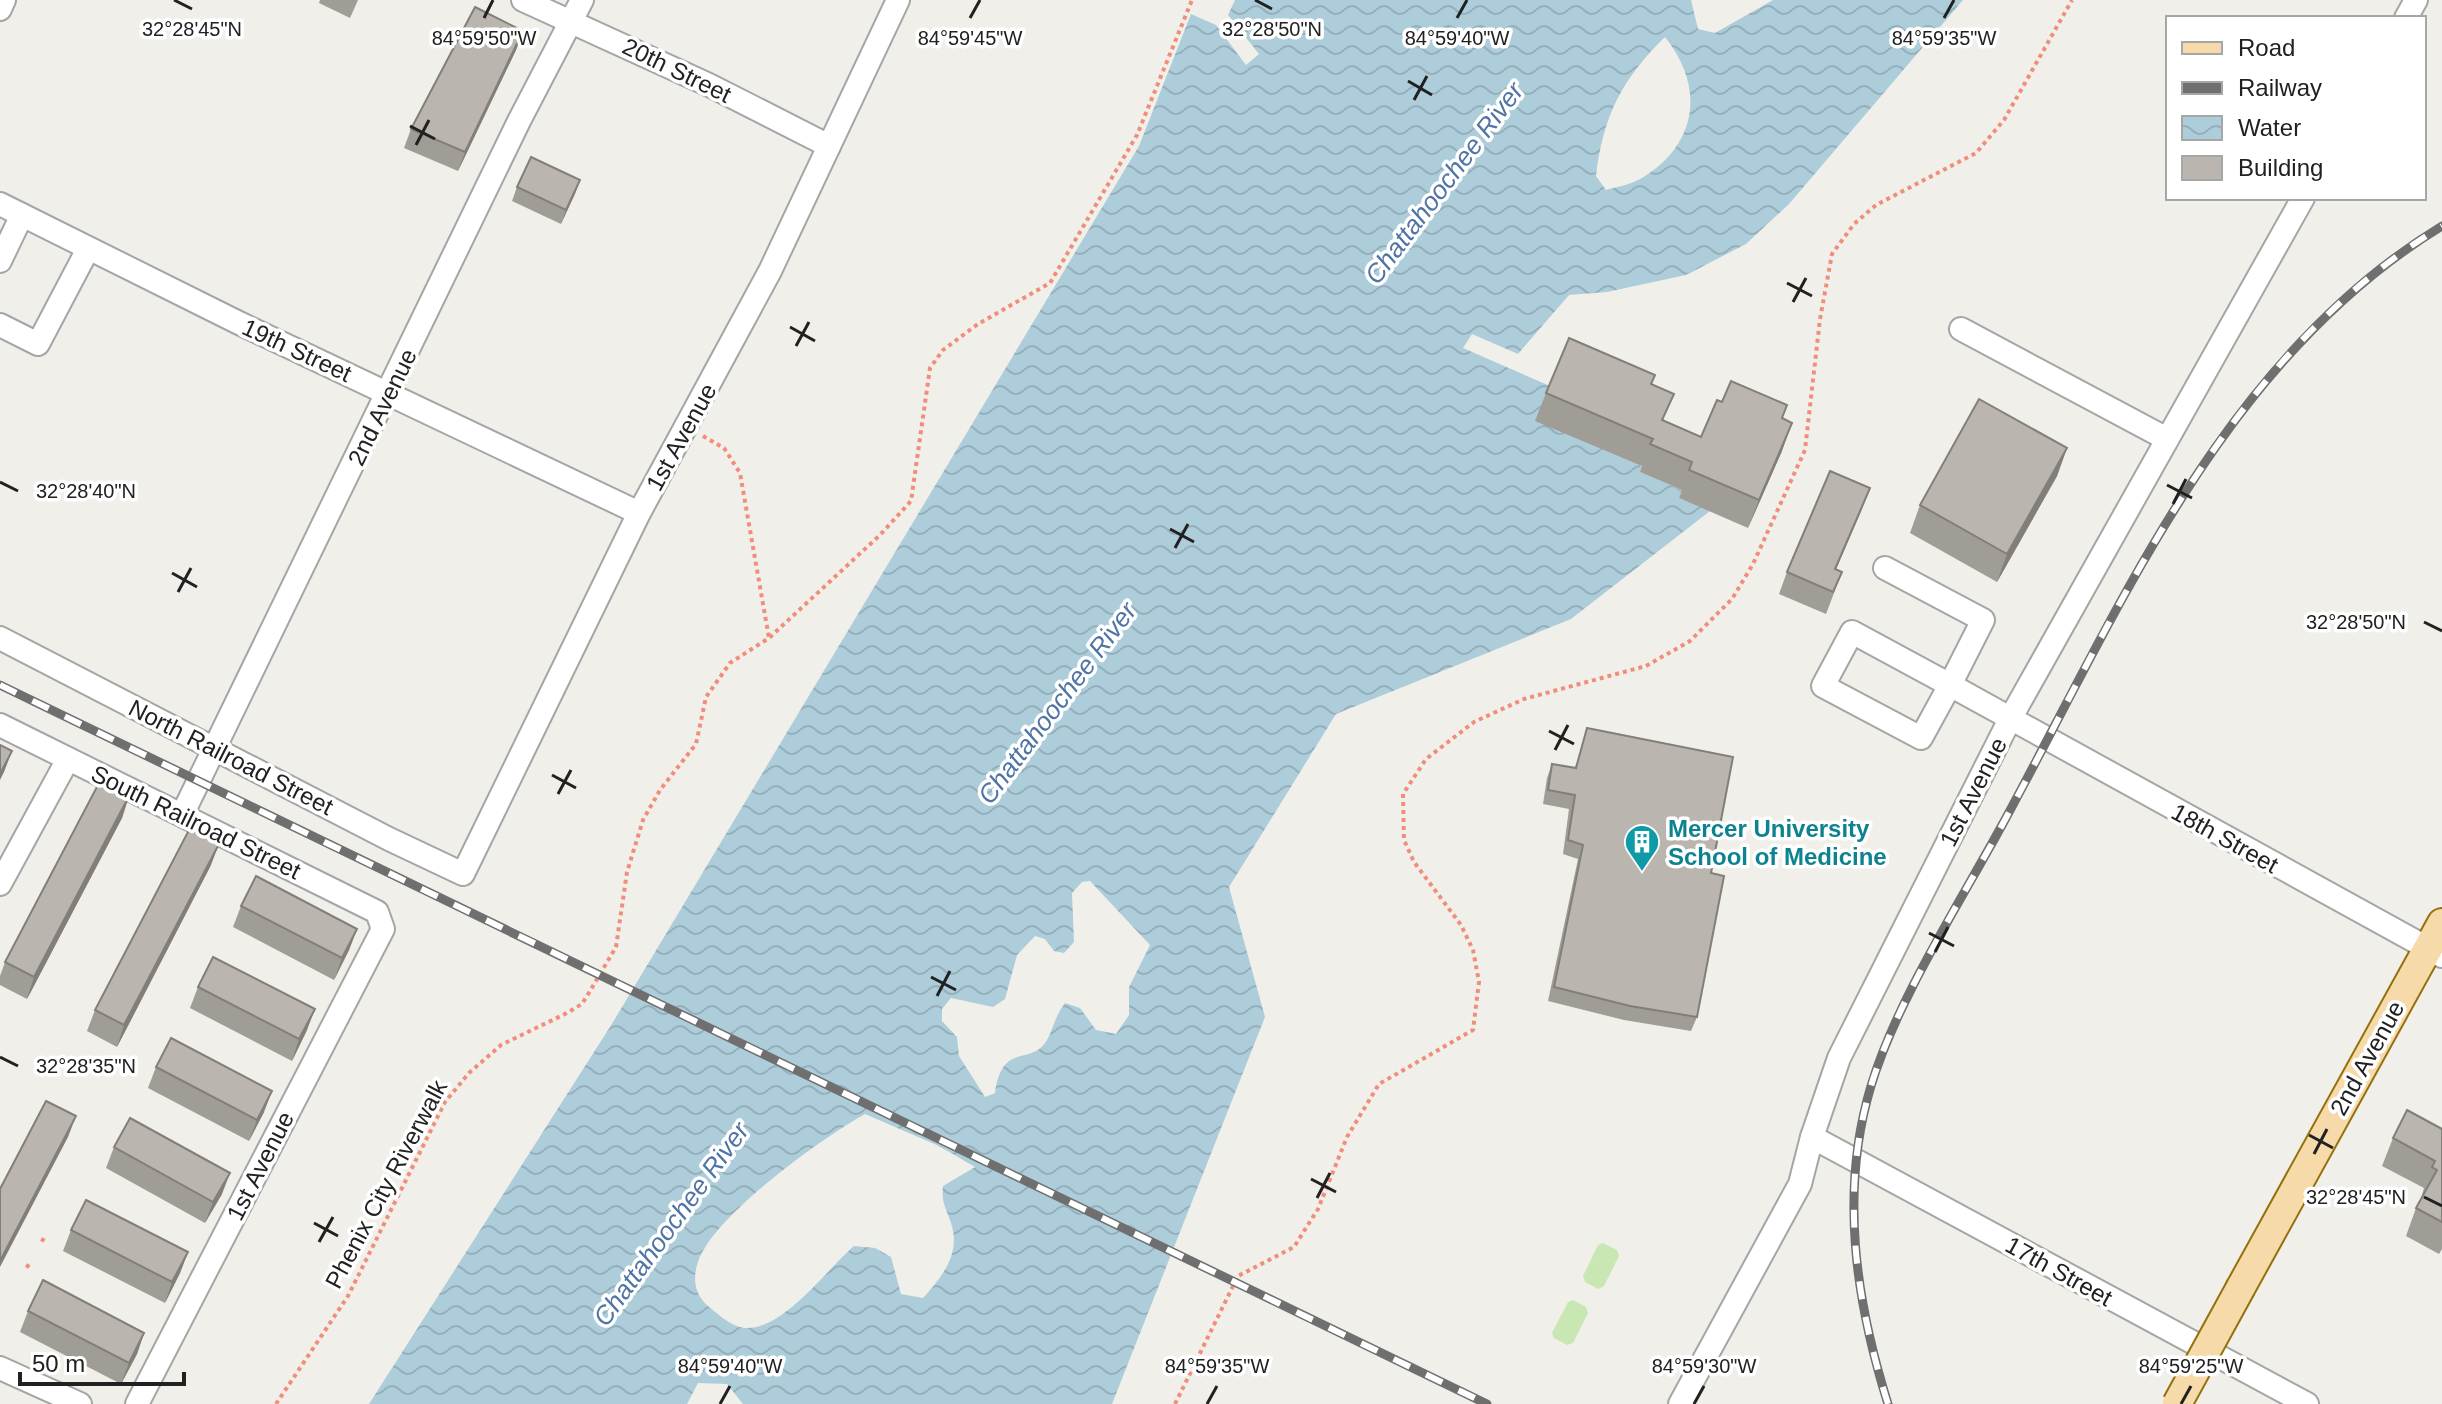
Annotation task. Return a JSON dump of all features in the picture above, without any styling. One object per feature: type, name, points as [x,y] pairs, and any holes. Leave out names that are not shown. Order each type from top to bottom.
[{"type":"main road","name":"2nd Avenue","points":[[2177,1404],[2241,1287],[2435,952],[2442,923]]},
{"type":"street","points":[[0,9],[4,0]]},
{"type":"street","name":"20th Street","points":[[523,0],[577,10],[829,146]]},
{"type":"street","name":"1st Avenue","points":[[463,874],[639,513],[770,271],[898,0]]},
{"type":"street","name":"2nd Avenue","points":[[182,815],[519,121],[577,10]]},
{"type":"street","name":"1st Avenue","points":[[1680,1404],[1800,1184],[1812,1137],[1839,1058],[2010,719],[2302,200]]},
{"type":"street","name":"19th Street","points":[[0,204],[639,513]]},
{"type":"street","points":[[0,261],[22,215]]},
{"type":"street","points":[[0,325],[38,344],[88,249]]},
{"type":"street","points":[[1961,329],[2167,439]]},
{"type":"street","points":[[1885,568],[1983,620],[1950,685],[1921,738],[1823,686],[1852,632],[1950,685]]},
{"type":"street","name":"North Railroad Street","points":[[0,638],[463,874]]},
{"type":"street","name":"18th Street","points":[[1950,685],[2435,952]]},
{"type":"street","name":"South Railroad Street","points":[[0,725],[377,912],[383,929]]},
{"type":"street","points":[[0,884],[68,759]]},
{"type":"street","name":"1st Avenue","points":[[137,1404],[383,929]]},
{"type":"street","name":"17th Street","points":[[1812,1137],[2307,1404]]},
{"type":"street","points":[[0,1368],[80,1404]]},
{"type":"path","name":"Phenix City Riverwalk","points":[[276,1404],[348,1296],[378,1230],[414,1171],[445,1102],[469,1073],[501,1045],[582,1004],[590,991],[616,947],[627,872],[643,820],[660,790],[696,744],[706,697],[730,663],[769,638],[880,535],[911,501],[930,368],[943,350],[978,324],[1050,283],[1137,135],[1192,0]]},
{"type":"path","points":[[1175,1404],[1238,1276],[1294,1247],[1324,1196],[1347,1137],[1379,1084],[1473,1030],[1479,982],[1473,950],[1461,925],[1414,862],[1404,840],[1403,794],[1426,759],[1474,722],[1524,699],[1646,666],[1690,641],[1732,599],[1753,564],[1805,450],[1820,319],[1832,254],[1854,224],[1876,205],[1976,153],[2004,120],[2072,0]]},
{"type":"path","points":[[687,426],[724,448],[740,473],[769,638]]},
{"type":"green space","points":[[1603,1243],[1617,1250],[1619,1256],[1604,1286],[1598,1289],[1585,1282],[1583,1276],[1598,1245]]},
{"type":"green space","points":[[1573,1300],[1586,1307],[1588,1313],[1573,1343],[1567,1345],[1554,1338],[1552,1333],[1568,1302]]},
{"type":"water","name":"Chattahoochee River","points":[[1235,0],[1691,0],[1698,29],[1715,33],[1773,0],[1963,0],[1789,204],[1746,244],[1686,275],[1607,292],[1569,295],[1518,354],[1472,334],[1463,348],[1550,386],[1642,467],[1640,472],[1682,490],[1679,498],[1710,511],[1571,619],[1336,714],[1229,887],[1265,1017],[1112,1404],[743,1404],[727,1384],[698,1383],[687,1404],[369,1404],[610,1027],[1139,146],[1191,14],[1216,25],[1246,65],[1259,54],[1228,15]],"holes":[[[1665,37],[1686,75],[1690,114],[1684,132],[1675,149],[1661,164],[1638,180],[1606,190],[1596,176],[1610,117],[1626,84]],[[1090,881],[1150,945],[1129,987],[1129,1015],[1116,1034],[1096,1030],[1080,1008],[1065,1003],[1045,1043],[1032,1053],[1010,1061],[999,1077],[995,1093],[985,1097],[959,1056],[957,1037],[942,1021],[942,1009],[951,998],[993,1007],[1005,999],[1017,955],[1035,936],[1045,939],[1054,951],[1064,953],[1074,942],[1072,893],[1082,882]],[[865,1114],[939,1146],[975,1167],[943,1186],[943,1201],[954,1244],[943,1273],[923,1298],[901,1294],[891,1257],[875,1248],[854,1246],[789,1310],[774,1320],[744,1328],[729,1322],[704,1302],[696,1286],[696,1268],[708,1243],[746,1201],[797,1159]]]},
{"type":"building","points":[[475,7],[523,31],[465,152],[411,129]]},
{"type":"building","points":[[531,157],[580,180],[566,210],[517,187]]},
{"type":"building","points":[[1569,338],[1655,375],[1651,384],[1674,394],[1662,420],[1701,437],[1717,400],[1722,402],[1731,381],[1787,405],[1782,418],[1792,423],[1759,500],[1689,470],[1692,462],[1650,444],[1653,439],[1546,393]]},
{"type":"building","points":[[1979,399],[2067,448],[2007,554],[1920,505]]},
{"type":"building","points":[[1830,471],[1870,488],[1835,569],[1842,572],[1833,592],[1787,572]]},
{"type":"building","name":"Mercer University School of Medicine","points":[[1587,728],[1733,757],[1711,873],[1724,876],[1697,1017],[1630,1006],[1554,987],[1583,845],[1568,840],[1575,795],[1548,790],[1552,764],[1576,768]]},
{"type":"building","points":[[0,745],[12,751],[0,774]]},
{"type":"building","points":[[100,781],[129,796],[34,977],[5,962]]},
{"type":"building","points":[[190,828],[219,844],[124,1025],[95,1010]]},
{"type":"building","points":[[256,876],[357,929],[342,958],[241,906]]},
{"type":"building","points":[[213,957],[315,1009],[299,1039],[198,987]]},
{"type":"building","points":[[171,1038],[272,1091],[257,1120],[156,1067]]},
{"type":"building","points":[[46,1101],[76,1116],[0,1261],[0,1189]]},
{"type":"building","points":[[2407,1110],[2442,1129],[2442,1222],[2416,1208],[2437,1170],[2432,1167],[2435,1161],[2393,1138]]},
{"type":"building","points":[[130,1118],[230,1173],[213,1202],[114,1147]]},
{"type":"building","points":[[86,1200],[188,1252],[172,1282],[71,1230]]},
{"type":"building","points":[[43,1280],[144,1333],[129,1363],[28,1311]]},
{"type":"railway","points":[[1888,1404],[1860,1287],[1854,1206],[1861,1126],[1871,1086],[1897,1019],[2093,652],[2187,490],[2240,414],[2299,344],[2366,280],[2442,226]]},
{"type":"railway","points":[[0,685],[1487,1404]]},
{"type":"place","name":"Mercer University School of Medicine","points":[[1642,873]]}]
